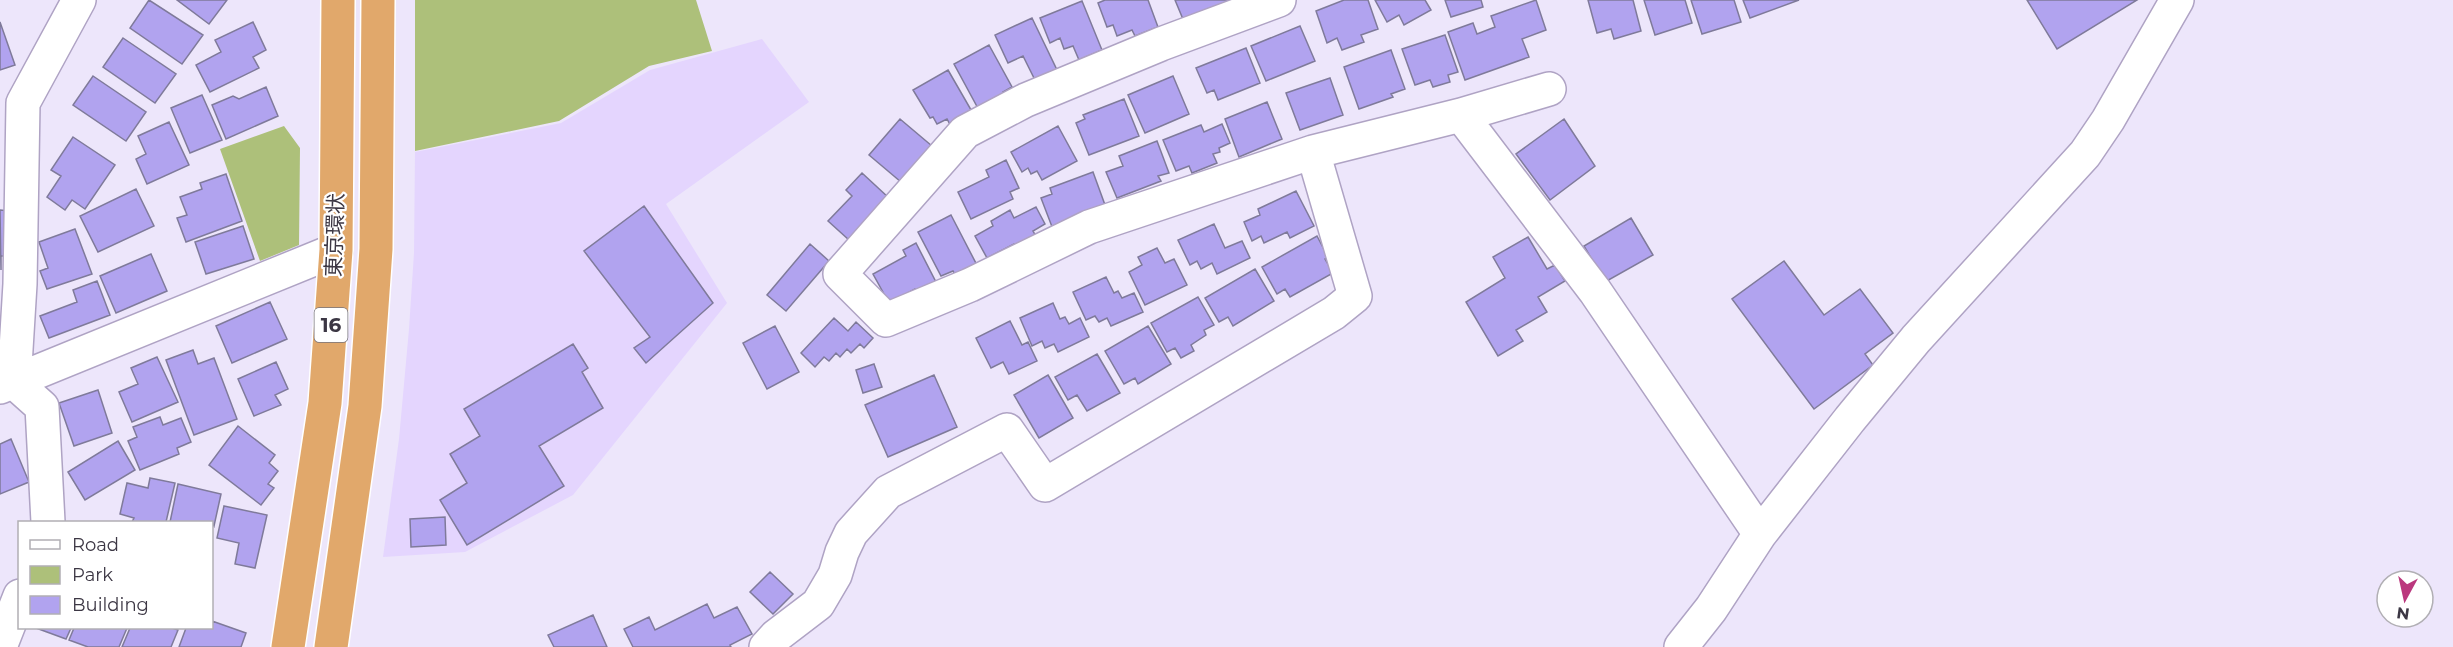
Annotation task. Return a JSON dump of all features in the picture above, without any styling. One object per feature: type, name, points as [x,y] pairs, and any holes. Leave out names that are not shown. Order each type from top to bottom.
[{"type":"highway","name":"東京環状","points":[[288,647],[325,403],[336,250],[338,0]]},
{"type":"highway","name":"東京環状","points":[[331,647],[365,406],[376,249],[378,0]]},
{"type":"street","points":[[7,385],[20,284],[11,161],[23,103],[79,0]]},
{"type":"street","points":[[1279,0],[1161,44],[1026,100],[965,132],[840,274],[886,320],[970,285],[1089,227],[1313,152],[1461,115],[1549,89]]},
{"type":"street","points":[[1681,647],[1711,609],[1760,534],[1916,339],[2085,154],[2108,120],[2177,0]]},
{"type":"street","points":[[1461,115],[1595,291],[1760,534]]},
{"type":"street","points":[[766,647],[776,636],[818,604],[835,575],[842,552],[851,534],[888,492],[1007,430],[1045,485],[1334,313],[1354,296],[1313,152]]},
{"type":"street","points":[[7,385],[336,250]]},
{"type":"street","points":[[7,385],[42,407],[48,521]]},
{"type":"street","points":[[0,647],[18,601]]},
{"type":"shaded area","points":[[762,39],[809,102],[666,204],[727,303],[573,495],[465,552],[383,557],[399,439],[409,329],[414,253],[415,152],[561,123],[650,70]]},
{"type":"green space","points":[[415,0],[696,0],[712,51],[649,66],[559,121],[415,151]]},
{"type":"green space","points":[[284,126],[300,148],[299,245],[260,261],[220,149]]},
{"type":"building","points":[[149,0],[203,35],[182,64],[130,28]]},
{"type":"building","points":[[177,0],[227,0],[209,24]]},
{"type":"building","points":[[1105,0],[1148,0],[1158,27],[1135,36],[1132,30],[1117,36],[1113,25],[1107,27],[1098,3]]},
{"type":"building","points":[[1175,0],[1228,0],[1230,6],[1185,24]]},
{"type":"building","points":[[1344,0],[1368,0],[1378,29],[1361,35],[1364,42],[1342,50],[1337,38],[1327,43],[1316,11]]},
{"type":"building","points":[[1375,0],[1425,0],[1431,10],[1404,25],[1399,15],[1387,22]]},
{"type":"building","points":[[1445,0],[1481,0],[1483,7],[1451,17]]},
{"type":"building","points":[[1536,0],[1546,30],[1522,39],[1529,57],[1465,80],[1448,32],[1473,23],[1477,34],[1495,27],[1491,16]]},
{"type":"building","points":[[1588,0],[1633,0],[1641,31],[1614,39],[1611,29],[1597,33]]},
{"type":"building","points":[[1644,0],[1685,0],[1692,23],[1655,35]]},
{"type":"building","points":[[1691,0],[1734,0],[1741,22],[1702,34]]},
{"type":"building","points":[[1743,0],[1799,0],[1750,18]]},
{"type":"building","points":[[2027,0],[2137,0],[2057,49]]},
{"type":"building","points":[[1082,1],[1102,50],[1079,60],[1073,46],[1064,49],[1060,38],[1050,43],[1040,18]]},
{"type":"building","points":[[1032,18],[1057,70],[1035,80],[1023,56],[1008,63],[995,35]]},
{"type":"building","points":[[0,22],[15,65],[0,70]]},
{"type":"building","points":[[253,22],[266,50],[253,57],[259,68],[210,92],[196,65],[221,52],[215,40]]},
{"type":"building","points":[[1300,26],[1315,61],[1266,81],[1251,46]]},
{"type":"building","points":[[1445,35],[1458,72],[1448,75],[1450,82],[1433,87],[1430,80],[1415,85],[1402,49]]},
{"type":"building","points":[[123,38],[176,74],[155,103],[103,67]]},
{"type":"building","points":[[989,45],[1012,87],[1003,92],[1006,97],[980,112],[954,64]]},
{"type":"building","points":[[1246,48],[1260,83],[1218,100],[1214,90],[1207,93],[1196,68]]},
{"type":"building","points":[[1391,50],[1405,89],[1391,94],[1393,97],[1359,109],[1344,67]]},
{"type":"building","points":[[948,70],[974,115],[952,128],[947,119],[937,124],[933,117],[930,118],[913,90]]},
{"type":"building","points":[[93,76],[146,112],[126,141],[73,105]]},
{"type":"building","points":[[1173,76],[1189,114],[1145,133],[1128,95]]},
{"type":"building","points":[[1330,78],[1343,115],[1300,130],[1286,93]]},
{"type":"building","points":[[266,87],[278,116],[226,139],[212,105],[233,96],[239,99]]},
{"type":"building","points":[[202,95],[222,140],[190,153],[171,108]]},
{"type":"building","points":[[1124,99],[1139,136],[1089,155],[1076,123],[1085,119],[1083,115]]},
{"type":"building","points":[[1267,102],[1282,139],[1239,157],[1225,119]]},
{"type":"building","points":[[900,119],[932,146],[901,182],[869,155]]},
{"type":"building","points":[[1564,119],[1595,166],[1550,200],[1516,154]]},
{"type":"building","points":[[169,122],[189,165],[147,184],[136,159],[146,154],[138,136]]},
{"type":"building","points":[[1222,124],[1230,143],[1219,148],[1220,152],[1213,154],[1217,163],[1192,173],[1189,166],[1176,171],[1163,140],[1201,125],[1204,132]]},
{"type":"building","points":[[1058,126],[1077,161],[1042,180],[1037,171],[1031,174],[1028,168],[1022,172],[1011,152]]},
{"type":"building","points":[[73,137],[115,165],[85,209],[72,200],[65,210],[47,197],[61,176],[51,170]]},
{"type":"building","points":[[1157,141],[1169,173],[1158,176],[1161,181],[1117,198],[1106,172],[1123,166],[1119,156]]},
{"type":"building","points":[[1006,160],[1019,188],[1010,192],[1013,199],[971,219],[958,192],[989,177],[986,170]]},
{"type":"building","points":[[1093,172],[1105,205],[1054,232],[1041,198],[1052,194],[1050,188]]},
{"type":"building","points":[[862,173],[889,198],[849,240],[828,221],[852,196],[846,190]]},
{"type":"building","points":[[226,174],[242,221],[186,242],[177,218],[187,215],[180,197],[202,189],[200,183]]},
{"type":"building","points":[[136,189],[154,226],[98,252],[80,216]]},
{"type":"building","points":[[1296,191],[1314,226],[1290,238],[1287,232],[1264,243],[1261,236],[1252,241],[1244,222],[1260,215],[1258,209]]},
{"type":"building","points":[[644,206],[713,303],[646,363],[634,348],[650,337],[584,251]]},
{"type":"building","points":[[1036,207],[1045,224],[1033,231],[1037,238],[1016,249],[1014,244],[987,258],[975,236],[993,226],[991,221],[1010,210],[1014,218]]},
{"type":"building","points":[[0,210],[9,211],[8,256],[1,256],[1,270]]},
{"type":"building","points":[[951,215],[980,271],[959,282],[953,271],[941,276],[918,232]]},
{"type":"building","points":[[1631,218],[1653,255],[1605,282],[1584,246]]},
{"type":"building","points":[[1214,224],[1225,248],[1242,241],[1250,258],[1217,274],[1212,263],[1201,269],[1197,261],[1190,265],[1178,240]]},
{"type":"building","points":[[243,226],[254,259],[206,274],[195,242]]},
{"type":"building","points":[[75,229],[92,274],[47,289],[40,271],[48,268],[39,242]]},
{"type":"building","points":[[1317,236],[1333,273],[1290,297],[1285,289],[1277,294],[1262,267]]},
{"type":"building","points":[[1528,237],[1547,269],[1555,265],[1565,281],[1538,297],[1547,312],[1516,330],[1523,341],[1498,356],[1466,302],[1505,278],[1493,257]]},
{"type":"building","points":[[916,243],[938,286],[919,296],[915,289],[889,303],[873,274],[906,256],[903,250]]},
{"type":"building","points":[[810,244],[829,261],[786,311],[767,295]]},
{"type":"building","points":[[1157,248],[1165,263],[1174,259],[1187,285],[1145,305],[1129,272],[1142,265],[1138,257]]},
{"type":"building","points":[[151,254],[167,291],[116,313],[100,276]]},
{"type":"building","points":[[1784,261],[1824,315],[1860,289],[1893,333],[1865,354],[1873,365],[1814,409],[1732,299]]},
{"type":"building","points":[[1255,269],[1274,301],[1233,326],[1228,317],[1219,322],[1205,298]]},
{"type":"building","points":[[1106,277],[1114,293],[1118,291],[1122,298],[1134,293],[1143,312],[1111,326],[1107,318],[1099,322],[1095,316],[1086,320],[1073,292]]},
{"type":"building","points":[[97,281],[110,315],[49,338],[40,316],[77,302],[73,290]]},
{"type":"building","points":[[1198,297],[1214,325],[1204,330],[1206,335],[1191,345],[1194,351],[1181,358],[1175,348],[1167,352],[1151,323]]},
{"type":"building","points":[[270,302],[287,339],[232,363],[216,326]]},
{"type":"building","points":[[1053,303],[1060,319],[1065,317],[1069,324],[1080,318],[1089,337],[1058,352],[1054,344],[1045,348],[1042,341],[1032,346],[1020,318]]},
{"type":"building","points":[[834,318],[848,331],[856,322],[873,338],[864,348],[860,344],[851,353],[847,349],[840,357],[836,353],[829,361],[824,357],[815,367],[801,353]]},
{"type":"building","points":[[1010,321],[1022,345],[1028,342],[1037,361],[1009,374],[1003,362],[991,368],[976,338]]},
{"type":"building","points":[[775,326],[799,372],[767,389],[743,343]]},
{"type":"building","points":[[1148,326],[1171,364],[1138,384],[1135,378],[1124,384],[1105,351]]},
{"type":"building","points":[[573,344],[588,368],[582,372],[603,408],[539,446],[564,486],[467,545],[440,500],[467,483],[450,454],[480,436],[464,409]]},
{"type":"building","points":[[193,350],[198,364],[214,358],[237,419],[194,435],[166,360]]},
{"type":"building","points":[[1097,354],[1120,393],[1087,411],[1077,395],[1068,400],[1055,377]]},
{"type":"building","points":[[157,357],[178,402],[132,422],[119,392],[138,384],[131,368]]},
{"type":"building","points":[[276,362],[288,389],[275,395],[281,405],[254,416],[238,379]]},
{"type":"building","points":[[874,364],[882,387],[863,393],[856,370]]},
{"type":"building","points":[[934,375],[957,427],[888,457],[865,405]]},
{"type":"building","points":[[1048,375],[1073,418],[1039,438],[1014,395]]},
{"type":"building","points":[[98,390],[112,433],[74,446],[59,403]]},
{"type":"building","points":[[160,417],[163,425],[181,418],[191,442],[177,448],[179,454],[140,470],[128,441],[137,437],[133,427]]},
{"type":"building","points":[[238,426],[275,455],[269,463],[278,471],[268,484],[274,488],[261,505],[209,465]]},
{"type":"building","points":[[11,439],[29,482],[0,494],[0,444]]},
{"type":"building","points":[[118,441],[135,470],[85,500],[68,472]]},
{"type":"building","points":[[150,478],[175,483],[166,521],[132,521],[134,518],[120,514],[127,483],[148,488]]},
{"type":"building","points":[[178,484],[221,494],[214,526],[213,521],[170,521]]},
{"type":"building","points":[[224,506],[267,515],[255,568],[235,564],[239,543],[217,538]]},
{"type":"building","points":[[445,517],[446,545],[411,547],[410,519]]},
{"type":"building","points":[[770,572],[793,594],[773,614],[750,592]]},
{"type":"building","points":[[707,604],[714,618],[737,607],[752,634],[730,645],[731,647],[633,647],[624,629],[649,617],[655,630]]},
{"type":"building","points":[[593,615],[607,647],[554,647],[548,635]]},
{"type":"building","points":[[213,621],[246,633],[241,647],[179,647],[186,629],[213,629]]},
{"type":"building","points":[[39,629],[71,629],[66,639]]},
{"type":"building","points":[[74,629],[127,629],[119,647],[88,647],[69,640]]},
{"type":"building","points":[[130,629],[178,630],[171,647],[122,647]]}]
